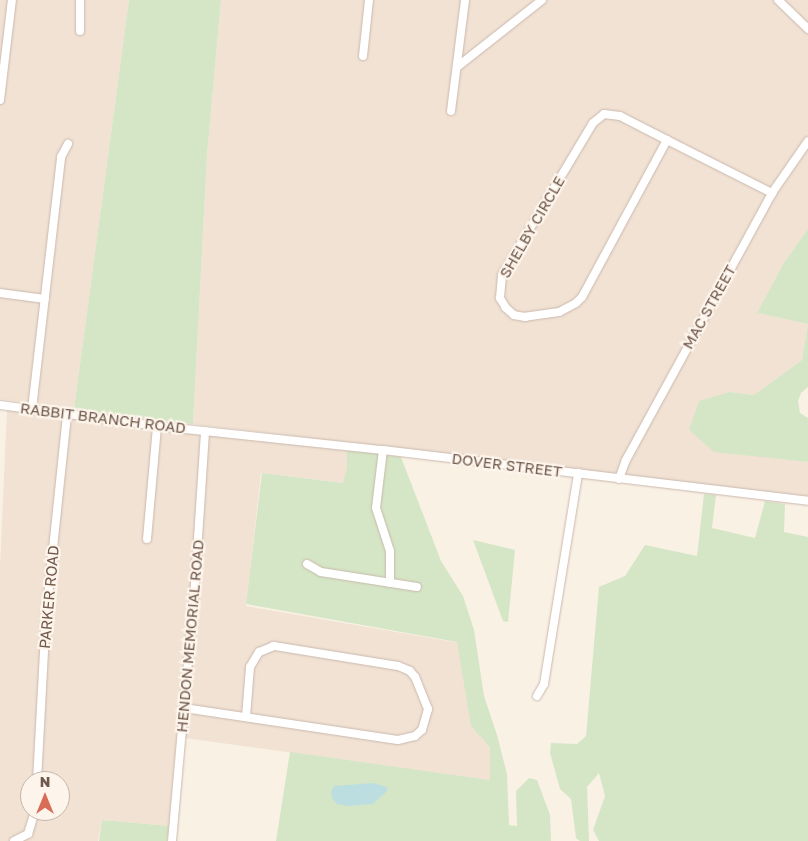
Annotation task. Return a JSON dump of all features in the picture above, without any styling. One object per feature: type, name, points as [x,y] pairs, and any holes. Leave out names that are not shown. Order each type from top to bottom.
[{"type":"street","points":[[0,100],[12,0]]},
{"type":"street","points":[[80,0],[80,31]]},
{"type":"street","points":[[363,56],[368,0]]},
{"type":"street","points":[[451,110],[464,0]]},
{"type":"street","points":[[457,67],[542,0]]},
{"type":"street","points":[[778,0],[808,29]]},
{"type":"street","name":"SHELBY CIRCLE","points":[[667,140],[582,296],[576,303],[558,312],[525,317],[514,315],[506,308],[500,298],[502,275],[593,123],[599,117],[611,114],[620,116],[772,193]]},
{"type":"street","name":"MAC STREET","points":[[619,478],[626,460],[772,193],[808,141]]},
{"type":"street","points":[[32,409],[61,157],[68,144]]},
{"type":"street","points":[[0,293],[45,299]]},
{"type":"street","name":"RABBIT BRANCH ROAD","points":[[0,405],[205,431]]},
{"type":"street","name":"PARKER ROAD","points":[[38,771],[46,615],[67,414]]},
{"type":"street","points":[[147,539],[156,426]]},
{"type":"street","name":"DOVER STREET","points":[[205,431],[383,450],[808,501]]},
{"type":"street","name":"HENDON MEMORIAL ROAD","points":[[172,841],[205,431]]},
{"type":"street","points":[[383,450],[376,508],[390,551],[390,583]]},
{"type":"street","points":[[537,696],[544,684],[578,473]]},
{"type":"street","points":[[308,564],[321,572],[417,587]]},
{"type":"street","points":[[184,708],[398,740],[406,739],[422,730],[428,709],[420,684],[410,670],[398,666],[274,646],[259,652],[250,667],[246,717]]},
{"type":"street","points":[[14,841],[28,834],[33,821]]},
{"type":"shaded area","points":[[0,0],[129,0],[74,409],[0,399]]},
{"type":"shaded area","points":[[221,0],[808,0],[808,229],[783,264],[757,313],[808,324],[802,360],[754,395],[730,392],[768,457],[808,462],[808,497],[193,424],[207,154]]},
{"type":"shaded area","points":[[7,410],[347,449],[348,468],[344,483],[261,473],[246,606],[460,643],[490,748],[490,780],[177,737],[169,826],[102,820],[98,841],[0,841],[0,566]]},
{"type":"green space","points":[[129,0],[221,0],[207,155],[193,424],[74,409]]},
{"type":"green space","points":[[808,229],[808,324],[757,313],[783,264]]},
{"type":"green space","points":[[808,324],[808,387],[801,393],[798,401],[800,413],[808,418],[808,462],[714,452],[689,430],[699,401],[730,392],[754,395],[802,360]]},
{"type":"green space","points":[[347,449],[401,457],[441,561],[463,596],[474,630],[484,696],[507,774],[509,825],[517,826],[516,791],[529,778],[537,780],[550,815],[551,841],[276,841],[290,752],[490,780],[490,747],[471,726],[457,642],[246,604],[262,473],[343,483],[347,468]]},
{"type":"green space","points":[[704,494],[716,495],[712,528],[755,538],[765,501],[785,504],[784,532],[808,537],[808,841],[599,841],[593,830],[605,796],[599,773],[587,787],[589,841],[580,841],[576,838],[571,799],[560,789],[550,753],[551,743],[577,744],[586,736],[599,587],[625,576],[645,545],[697,556]]},
{"type":"green space","points":[[473,540],[515,550],[508,622],[503,621]]},
{"type":"green space","points":[[102,820],[169,826],[167,841],[99,841]]},
{"type":"water","points":[[373,783],[387,787],[387,791],[373,804],[348,806],[337,804],[332,798],[331,792],[334,786]]}]
